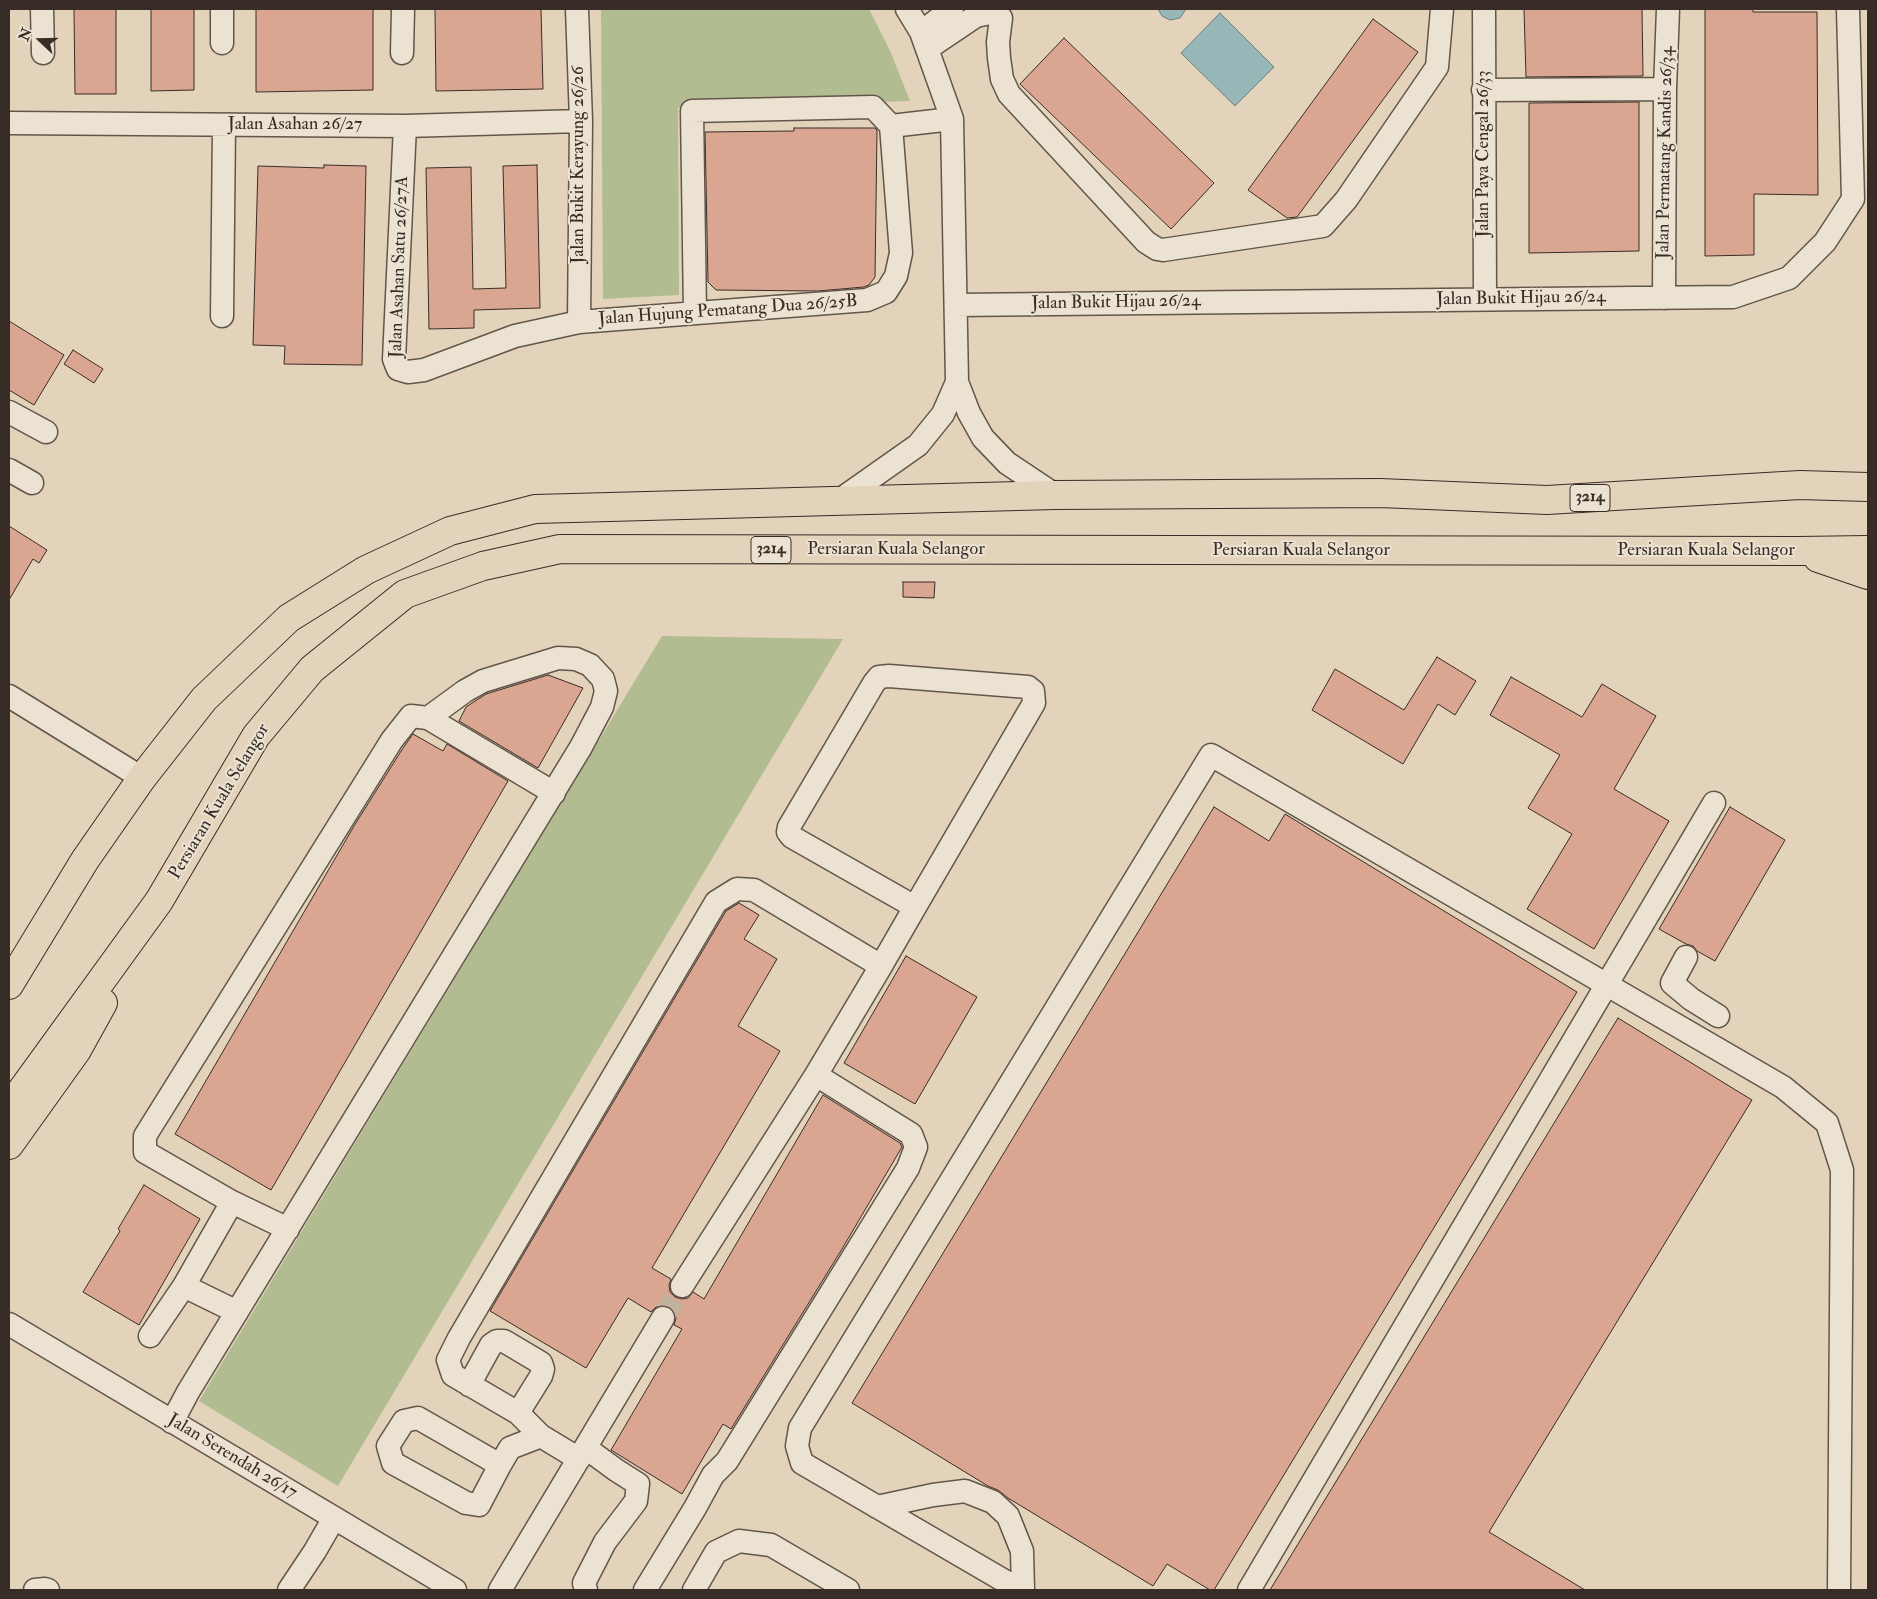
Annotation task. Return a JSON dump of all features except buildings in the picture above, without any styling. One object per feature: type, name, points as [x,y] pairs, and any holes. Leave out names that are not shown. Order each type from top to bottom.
[{"type":"main road","points":[[1800,485],[1862,470],[1868,465]]},
{"type":"main road","name":"3214","points":[[9,985],[85,860],[142,778],[204,699],[289,618],[366,570],[450,532],[535,509],[1055,495],[1380,493],[1548,500],[1800,485],[1868,487]]},
{"type":"main road","name":"Persiaran Kuala Selangor","points":[[9,1108],[159,902],[256,736],[312,669],[405,594],[482,566],[560,550],[1868,550]]},
{"type":"main road","points":[[1798,551],[1868,575]]},
{"type":"main road","points":[[9,1145],[77,1050],[159,902]]},
{"type":"street","points":[[42,9],[43,53]]},
{"type":"street","points":[[222,9],[222,43]]},
{"type":"street","points":[[402,53],[403,9]]},
{"type":"street","name":"Jalan Bukit Kerayung 26/26","points":[[578,9],[581,121],[579,322]]},
{"type":"street","points":[[907,9],[924,41],[952,120],[957,382],[969,413],[983,438],[1007,463],[1055,495]]},
{"type":"street","points":[[924,41],[952,9]]},
{"type":"street","points":[[924,41],[976,16],[995,12],[1002,79],[1010,94],[1146,242],[1163,250],[1323,226],[1346,200],[1437,67],[1442,9]]},
{"type":"street","name":"Jalan Paya Cengal 26/33","points":[[1484,9],[1485,299]]},
{"type":"street","name":"Jalan Permatang Kandis 26/34","points":[[1664,298],[1665,89],[1668,9]]},
{"type":"street","name":"Jalan Bukit Hijau 26/24","points":[[956,305],[1733,297],[1789,278],[1825,242],[1853,200],[1848,9]]},
{"type":"street","points":[[1483,90],[1665,89]]},
{"type":"street","points":[[695,312],[692,111],[873,107],[891,126],[952,120]]},
{"type":"street","name":"Jalan Asahan 26/27","points":[[9,123],[405,126],[581,121]]},
{"type":"street","points":[[222,316],[224,125]]},
{"type":"street","name":"Jalan Asahan Satu 26/27A","points":[[405,126],[394,359],[398,369],[408,372],[424,370],[515,336],[579,322]]},
{"type":"street","name":"Jalan Hujung Pematang Dua 26/25B","points":[[579,322],[867,300],[886,292],[896,276],[901,253],[891,126]]},
{"type":"street","points":[[837,502],[918,445],[943,414],[957,382]]},
{"type":"street","points":[[9,412],[46,432]]},
{"type":"street","points":[[9,470],[32,483]]},
{"type":"street","points":[[172,1422],[237,1312],[554,793],[602,707],[606,691],[603,679],[590,665],[576,659],[558,658],[483,681],[465,691],[428,718]]},
{"type":"street","points":[[682,1286],[816,1075],[881,966],[1034,703],[1033,691],[1028,687],[889,676],[879,677],[788,827],[788,832],[792,837],[915,907]]},
{"type":"street","points":[[9,696],[142,778]]},
{"type":"street","points":[[288,1229],[232,1202],[145,1152],[145,1136],[392,740],[412,716],[428,718],[554,793]]},
{"type":"street","points":[[877,1507],[933,1494],[965,1491],[993,1502],[1008,1516],[1022,1551],[1022,1590],[877,1507],[802,1463],[797,1446],[800,1428],[1211,755],[1783,1087],[1827,1122],[1842,1170],[1839,1590]]},
{"type":"street","points":[[1249,1590],[1714,803]]},
{"type":"street","points":[[586,1590],[584,1584],[605,1542],[636,1500],[638,1484],[616,1470],[541,1436],[518,1412],[453,1375],[448,1360],[459,1338],[716,902],[737,889],[754,890],[881,966]]},
{"type":"street","points":[[1686,957],[1672,983],[1691,999],[1718,1016]]},
{"type":"street","points":[[1677,1025],[1691,999]]},
{"type":"street","points":[[645,1590],[696,1508],[713,1475],[727,1461],[908,1168],[916,1146],[911,1134],[816,1075]]},
{"type":"street","points":[[150,1336],[184,1286],[232,1202]]},
{"type":"street","points":[[184,1286],[237,1312]]},
{"type":"street","points":[[500,1590],[663,1318]]},
{"type":"street","name":"Jalan Serendah 26/17","points":[[9,1324],[455,1590]]},
{"type":"street","points":[[469,1385],[491,1345],[497,1341],[504,1341],[541,1364],[543,1369],[542,1376],[518,1412]]},
{"type":"street","points":[[500,1465],[418,1418],[404,1421],[388,1446],[393,1463],[466,1503],[479,1505],[510,1448],[541,1436]]},
{"type":"street","points":[[288,1590],[315,1551],[334,1518]]},
{"type":"street","points":[[694,1590],[716,1552],[739,1541],[771,1545],[848,1590]]},
{"type":"street","points":[[35,1590],[48,1590]]},
{"type":"green space","points":[[601,9],[869,9],[891,53],[910,101],[678,108],[679,295],[603,299]]},
{"type":"green space","points":[[662,636],[843,639],[338,1486],[199,1401]]},
{"type":"water","points":[[1158,9],[1186,9],[1180,18],[1170,20],[1162,16]]},
{"type":"water","points":[[1220,13],[1274,67],[1235,106],[1181,53]]},
{"type":"tunnel","points":[[663,1318],[682,1286]]}]
